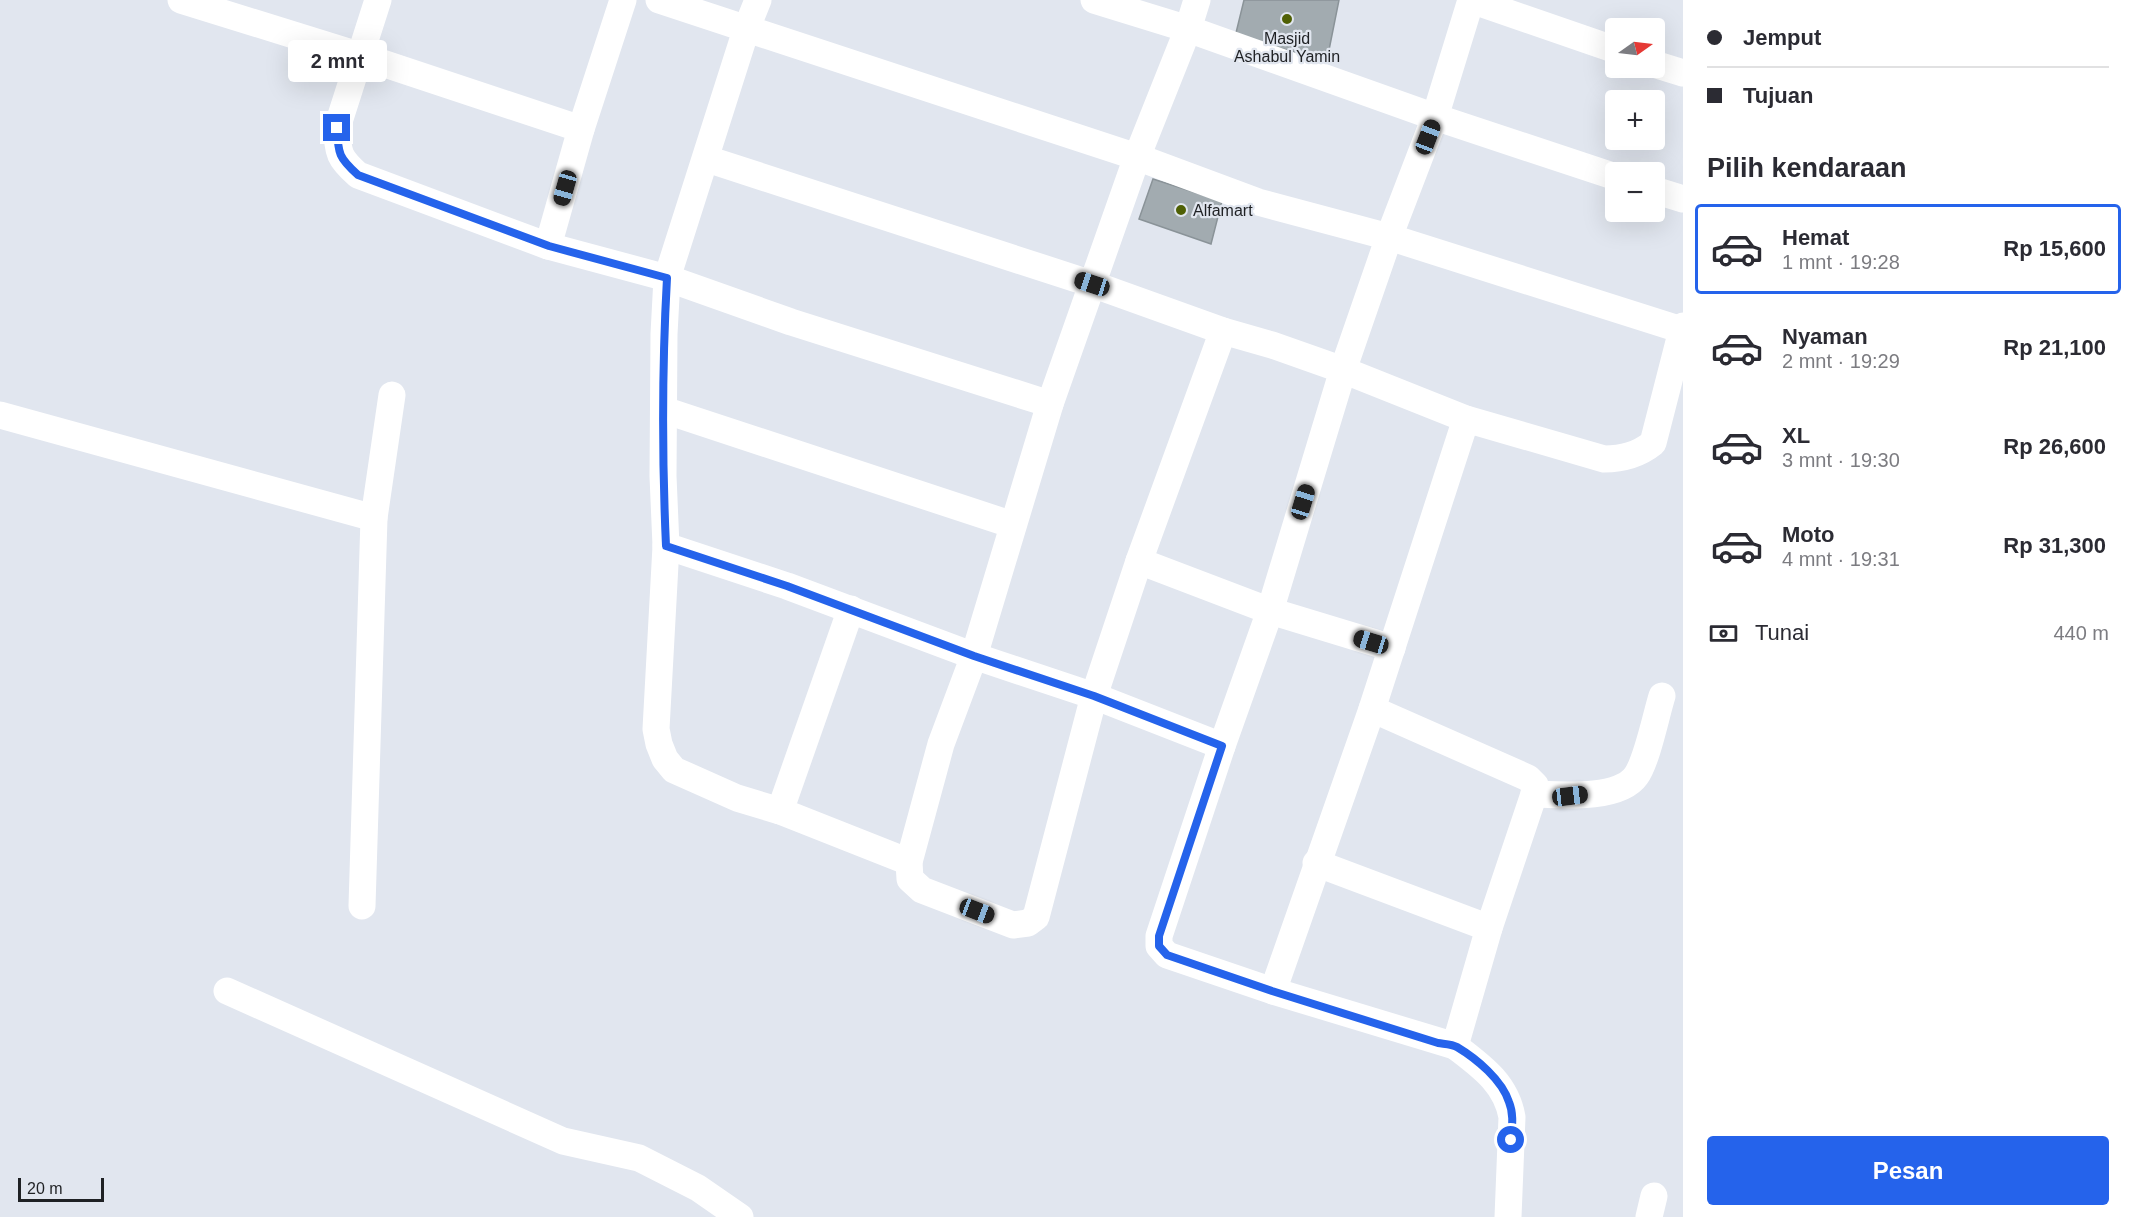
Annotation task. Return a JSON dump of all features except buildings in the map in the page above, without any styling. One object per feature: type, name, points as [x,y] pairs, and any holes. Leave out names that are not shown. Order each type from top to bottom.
[{"type":"street","points":[[181,0],[362,56],[581,129]]},
{"type":"street","points":[[378,0],[362,56],[337,128],[342,161],[358,175],[549,246],[667,278],[791,322],[1050,404]]},
{"type":"street","points":[[549,246],[581,129],[623,0]]},
{"type":"street","points":[[659,0],[1137,157],[1258,202],[1389,237],[1682,328],[1653,443],[1642,451],[1618,459],[1605,459],[1466,419],[1343,370],[1272,345],[1223,331],[1092,284],[706,159]]},
{"type":"street","points":[[758,0],[746,30],[667,278],[663,476],[666,546],[656,729],[665,759],[674,770],[737,798],[780,811],[909,862]]},
{"type":"street","points":[[1094,0],[1188,29],[1435,117],[1605,173]]},
{"type":"street","points":[[1197,0],[1188,29],[1137,157],[1050,404],[974,656],[941,744],[909,862],[910,879],[922,890],[1013,925],[1028,923],[1036,917],[1094,696],[1139,561],[1223,331]]},
{"type":"street","points":[[1508,1217],[1512,1117],[1510,1103],[1504,1090],[1484,1068],[1455,1046],[1438,1043],[1272,991],[1167,955],[1159,946],[1159,936],[1270,611],[1343,370],[1389,237],[1435,117],[1471,0],[1605,46]]},
{"type":"street","points":[[1665,67],[1683,73]]},
{"type":"street","points":[[1665,193],[1683,199]]},
{"type":"street","points":[[362,906],[374,518],[392,395]]},
{"type":"street","points":[[664,410],[1013,525]]},
{"type":"street","points":[[0,415],[374,518]]},
{"type":"street","points":[[1272,991],[1372,709],[1466,419]]},
{"type":"street","points":[[666,546],[851,609],[974,656],[1094,696],[1222,746]]},
{"type":"street","points":[[1139,561],[1270,611],[1392,648]]},
{"type":"street","points":[[780,811],[851,609]]},
{"type":"street","points":[[1534,794],[1570,796],[1613,790],[1631,782],[1640,769],[1662,696]]},
{"type":"street","points":[[1372,709],[1528,778],[1535,785],[1534,794],[1489,928],[1455,1046]]},
{"type":"street","points":[[1316,863],[1489,928]]},
{"type":"street","points":[[227,991],[564,1141],[639,1158],[698,1188],[740,1217]]},
{"type":"place","name":"Masjid Ashabul Yamin","points":[[1287,19]]},
{"type":"place","name":"Alfamart","points":[[1181,210]]},
{"type":"route","points":[[337,128],[342,161],[358,175],[549,246],[667,278],[664,334],[663,476],[666,546],[787,586],[974,656],[1094,696],[1222,746],[1159,936],[1159,946],[1167,955],[1272,991],[1438,1043],[1455,1046],[1484,1068],[1504,1090],[1510,1103],[1512,1117],[1511,1140]]}]
